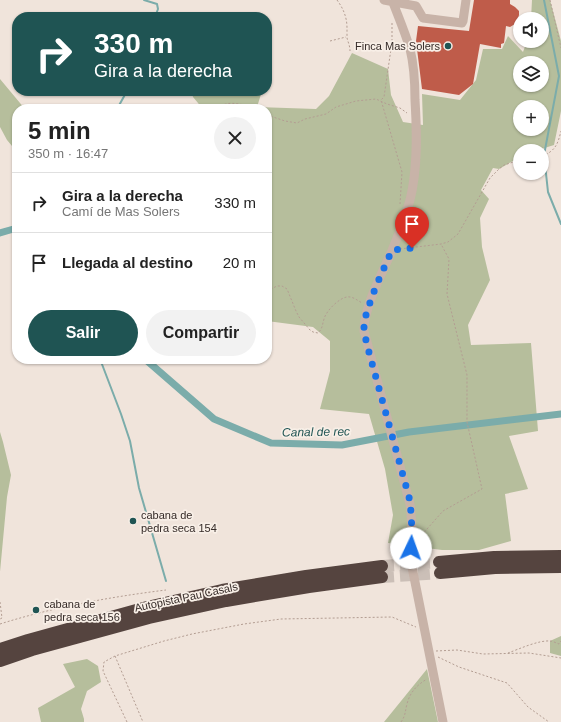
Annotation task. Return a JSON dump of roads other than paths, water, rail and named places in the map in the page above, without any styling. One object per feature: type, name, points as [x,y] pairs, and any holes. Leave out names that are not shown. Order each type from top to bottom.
[{"type":"highway","points":[[561,556],[494,557],[440,567],[561,567]]},
{"type":"highway","name":"Autopista Pau Casals","points":[[0,648],[147,606],[222,590],[306,576],[382,572],[309,587],[226,601],[149,618],[32,650],[0,661]]},
{"type":"street","points":[[443,722],[412,567],[412,529],[409,497],[364,331],[364,323],[368,306],[399,233],[410,199],[416,152],[414,74],[410,50],[390,1],[418,3],[422,18],[462,23],[466,0]]},
{"type":"waterway","points":[[144,0],[157,4],[157,12]]},
{"type":"waterway","points":[[544,0],[559,76],[544,155],[548,192],[561,224]]},
{"type":"waterway","points":[[120,104],[124,96]]},
{"type":"waterway","name":"Canal de rec","points":[[0,233],[12,229]]},
{"type":"waterway","points":[[102,364],[130,441],[139,488],[166,581]]},
{"type":"waterway","name":"Canal de rec","points":[[151,364],[214,419],[271,443],[342,445],[409,432],[561,414]]},
{"type":"tunnel","points":[[382,566],[439,562]]},
{"type":"tunnel","points":[[382,577],[440,573]]},
{"type":"place","name":"Finca Mas Solers","points":[[448,46]]},
{"type":"place","name":"cabana de pedra seca 154","points":[[133,521]]},
{"type":"place","name":"cabana de pedra seca 156","points":[[36,610]]}]
